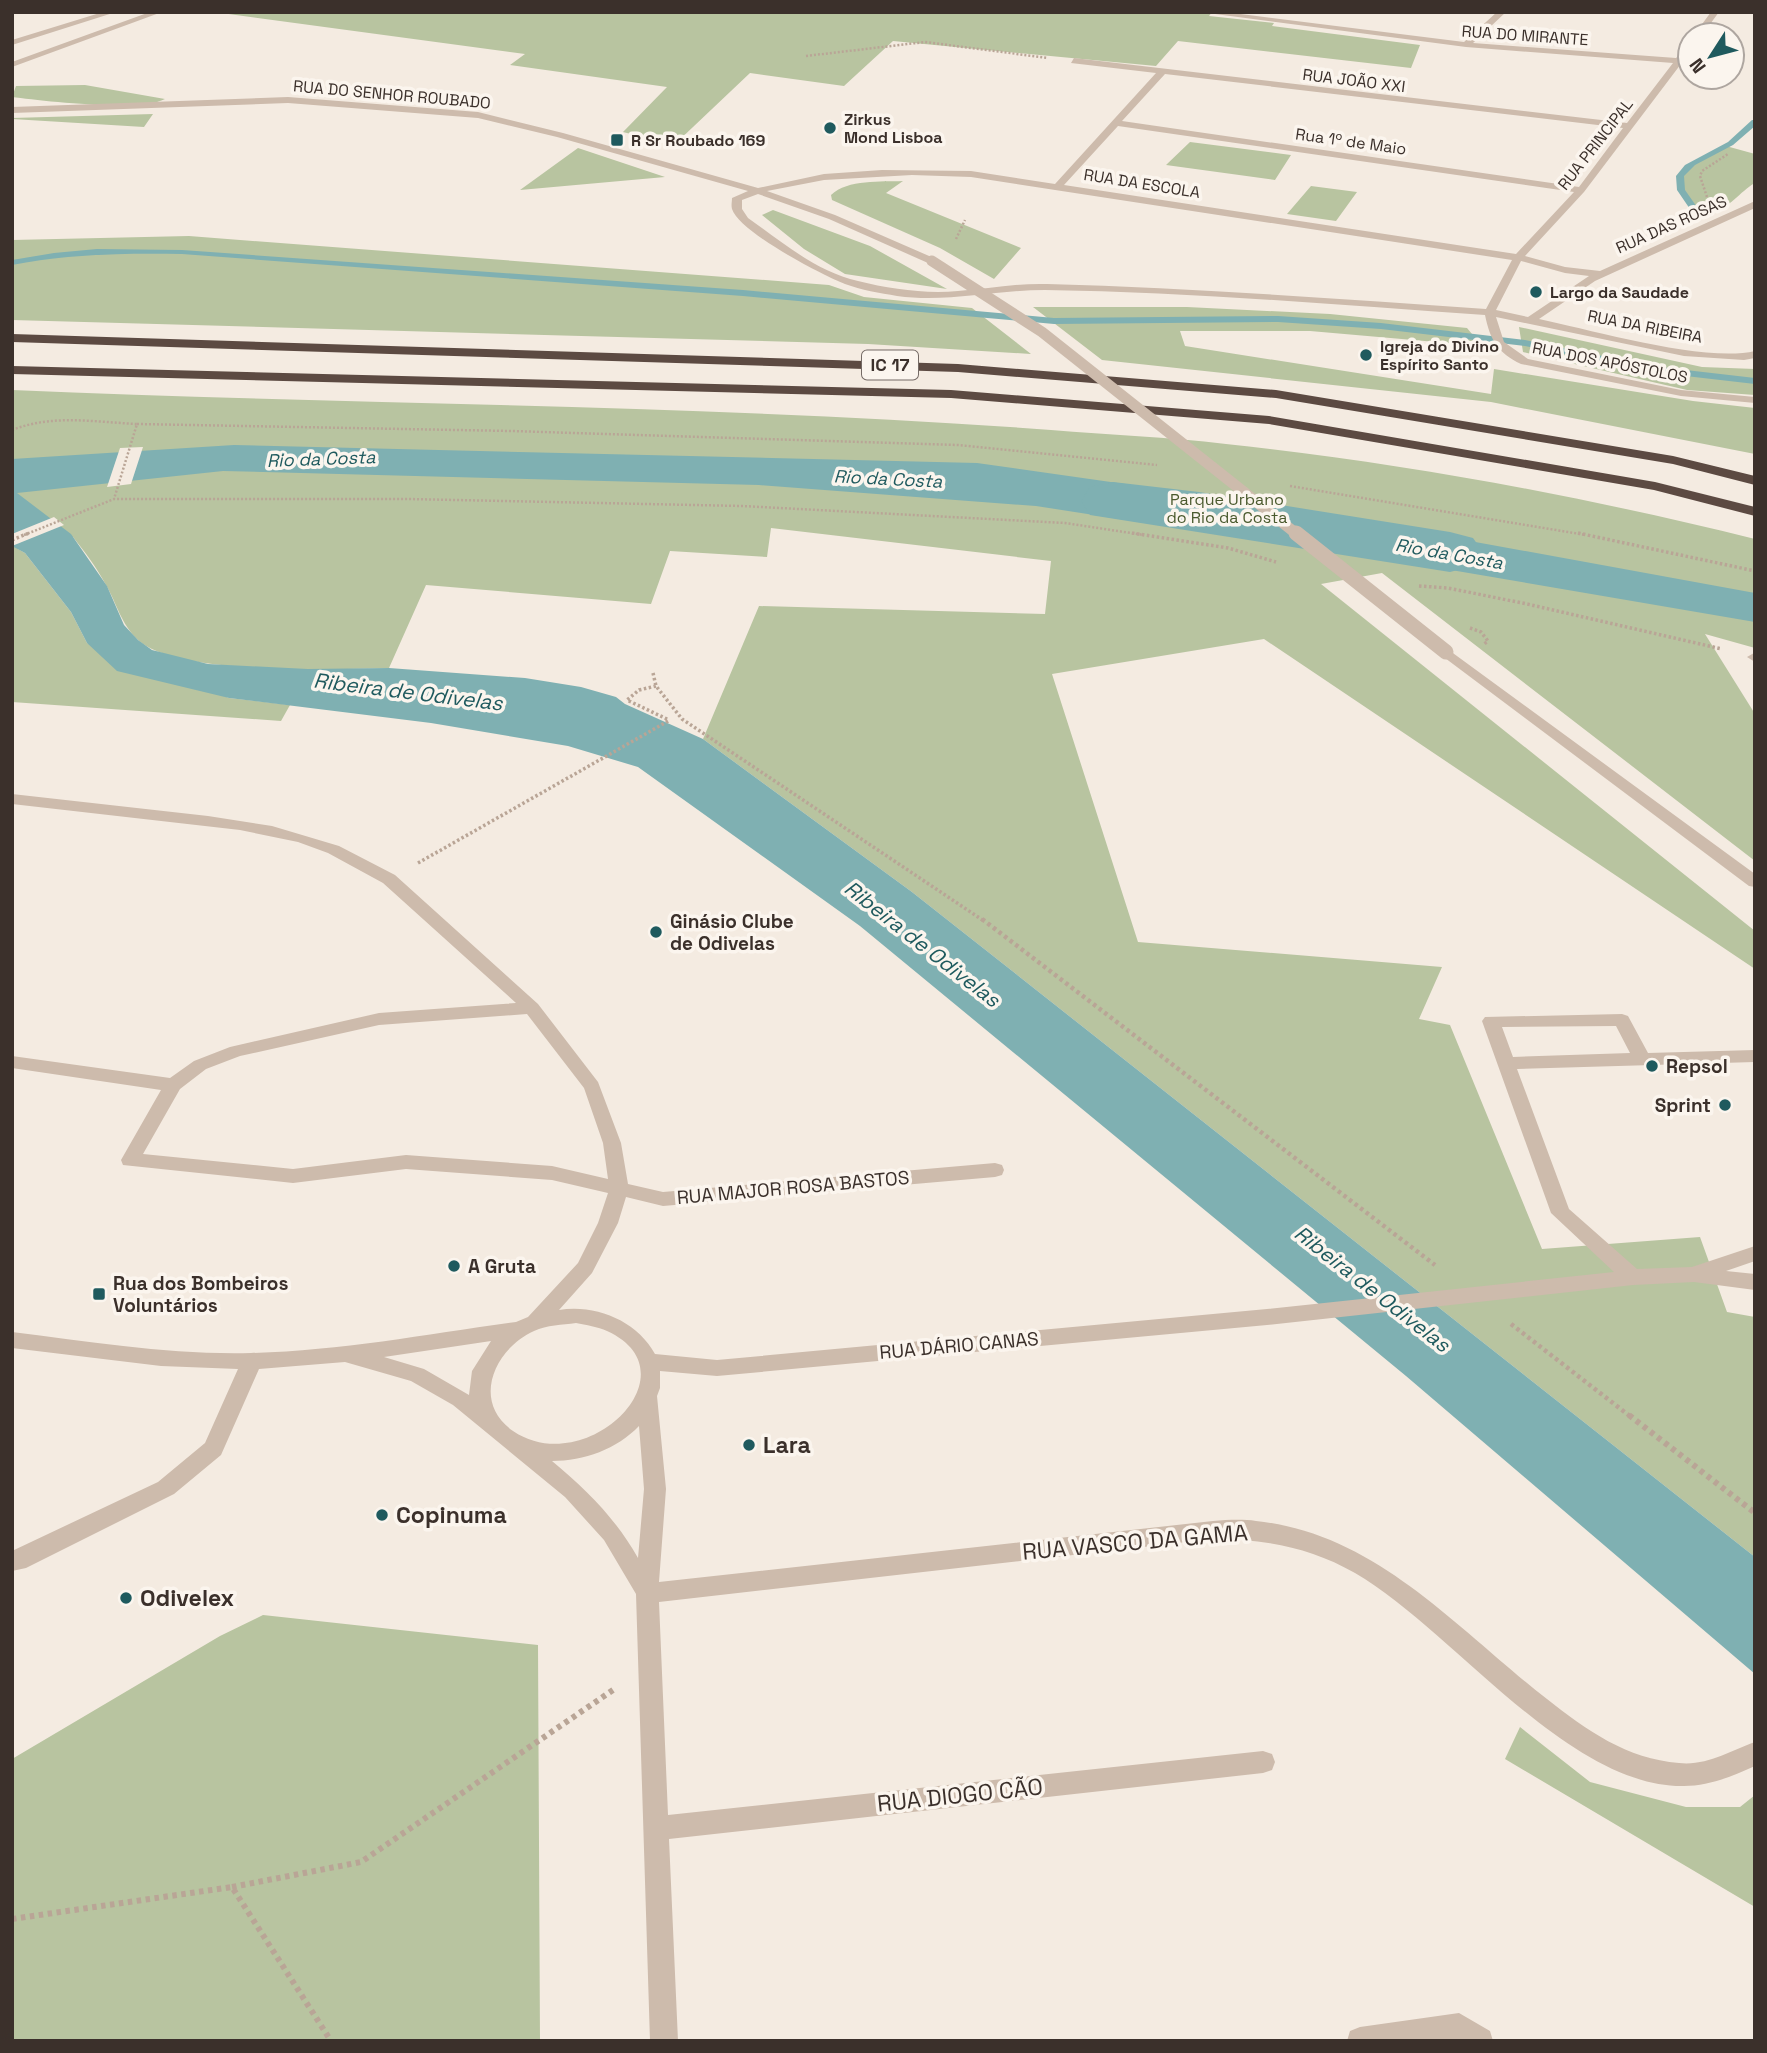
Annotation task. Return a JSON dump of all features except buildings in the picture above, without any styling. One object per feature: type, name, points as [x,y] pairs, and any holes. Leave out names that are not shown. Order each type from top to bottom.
[{"type":"highway","name":"IC 17","points":[[12,338],[958,368],[1276,394],[1673,460],[1755,481]]},
{"type":"highway","name":"IC 17","points":[[12,370],[951,394],[1007,398],[1269,420],[1655,486],[1755,512]]},
{"type":"street","points":[[12,43],[112,12]]},
{"type":"street","points":[[12,65],[158,12]]},
{"type":"street","name":"RUA DO MIRANTE","points":[[1203,12],[1466,45],[1676,61]]},
{"type":"street","points":[[1466,45],[1502,12]]},
{"type":"street","name":"RUA JOÃO XXI","points":[[1074,61],[1630,126]]},
{"type":"street","name":"RUA PRINCIPAL","points":[[1490,312],[1527,246],[1581,190],[1676,65]]},
{"type":"street","points":[[1058,186],[1163,71]]},
{"type":"street","name":"RUA DO SENHOR ROUBADO","points":[[12,110],[288,100],[478,115],[548,131],[757,191],[832,217],[932,261],[1042,332],[1446,652],[1755,881]]},
{"type":"street","name":"RUA DO SENHOR ROUBADO","points":[[12,103],[56,110]]},
{"type":"street","name":"Rua 1º de Maio","points":[[1115,123],[1581,190]]},
{"type":"street","name":"RUA DA ESCOLA","points":[[757,191],[794,180],[862,173],[971,174],[1520,258],[1564,270],[1601,274]]},
{"type":"street","name":"RUA DA RIBEIRA","points":[[757,191],[737,198],[737,209],[745,220],[807,264],[851,283],[899,293],[955,295],[1007,288],[1044,287],[1220,294],[1490,312],[1684,353],[1744,356],[1755,354]]},
{"type":"street","name":"RUA DAS ROSAS","points":[[1601,274],[1755,204]]},
{"type":"street","points":[[1737,212],[1755,217]]},
{"type":"street","points":[[1532,319],[1601,274]]},
{"type":"street","name":"RUA DOS APÓSTOLOS","points":[[1490,312],[1493,330],[1504,352],[1525,362],[1658,389],[1755,400]]},
{"type":"street","points":[[12,799],[181,817],[251,828],[323,845],[376,870],[532,1008],[592,1086],[612,1143],[619,1189],[608,1223],[585,1268],[528,1325],[501,1342],[486,1361],[479,1380],[479,1400],[485,1420],[500,1435]]},
{"type":"street","name":"RUA MAJOR ROSA BASTOS","points":[[532,1008],[379,1019],[236,1051],[200,1065],[173,1085],[130,1160],[293,1176],[406,1162],[552,1173],[663,1199],[995,1170]]},
{"type":"street","points":[[1633,1277],[1561,1213],[1491,1021],[1622,1020],[1642,1059]]},
{"type":"street","points":[[1506,1063],[1755,1056]]},
{"type":"street","points":[[12,1062],[173,1085]]},
{"type":"street","points":[[1694,1274],[1755,1253]]},
{"type":"street","points":[[1694,1274],[1755,1282]]},
{"type":"street","name":"RUA DÁRIO CANAS","points":[[650,1363],[717,1368],[1267,1317],[1633,1277],[1694,1274]]},
{"type":"street","points":[[12,1340],[173,1360],[252,1361],[342,1353],[528,1325],[576,1315],[600,1317],[621,1326],[637,1339],[650,1363],[651,1380],[647,1398],[636,1417],[620,1433],[597,1444],[571,1451],[545,1452],[520,1447]]},
{"type":"street","points":[[342,1353],[417,1375],[460,1399],[500,1435],[520,1447],[573,1491],[612,1534],[647,1593]]},
{"type":"street","points":[[12,1561],[18,1561],[166,1488],[204,1457],[213,1449],[252,1361]]},
{"type":"street","points":[[647,1398],[655,1489],[647,1593],[652,1664],[664,2041]]},
{"type":"street","name":"RUA VASCO DA GAMA","points":[[647,1593],[1213,1530],[1255,1530],[1311,1543],[1365,1567],[1413,1599],[1543,1711],[1585,1742],[1634,1767],[1677,1776],[1719,1771],[1755,1753]]},
{"type":"street","name":"RUA DIOGO CÃO","points":[[657,1828],[1263,1762]]},
{"type":"street","points":[[1360,2041],[1459,2026],[1480,2041]]},
{"type":"path","points":[[806,55],[925,42],[1074,61]]},
{"type":"path","points":[[1707,198],[1700,176],[1702,171],[1728,154]]},
{"type":"path","points":[[12,430],[24,424],[58,419],[137,424],[483,430],[958,445],[1166,466]]},
{"type":"path","points":[[114,498],[137,424]]},
{"type":"path","points":[[1286,485],[1557,529],[1755,570]]},
{"type":"path","points":[[12,540],[114,498],[437,499],[742,506],[1065,523],[1228,548],[1276,562]]},
{"type":"path","points":[[1413,586],[1448,588],[1527,604],[1754,657]]},
{"type":"path","points":[[653,673],[656,686],[682,719],[971,911],[1755,1513]]},
{"type":"path","points":[[389,879],[670,720],[627,700],[639,690],[656,686]]},
{"type":"path","points":[[12,1919],[232,1887],[361,1862],[652,1664]]},
{"type":"path","points":[[232,1887],[331,2041]]},
{"type":"green space","points":[[214,12],[1212,12],[1209,16],[1420,45],[1411,68],[1178,41],[1156,66],[893,41],[844,86],[750,73],[674,145],[623,132],[667,87],[510,65],[525,54]]},
{"type":"green space","points":[[85,85],[165,99],[153,103],[114,105],[12,97],[16,86]]},
{"type":"green space","points":[[153,114],[144,127],[12,119],[12,118]]},
{"type":"green space","points":[[1190,142],[1291,155],[1275,180],[1166,165]]},
{"type":"green space","points":[[1726,146],[1755,154],[1755,183],[1717,211],[1700,210],[1687,200],[1681,190],[1680,181],[1690,167]]},
{"type":"green space","points":[[578,148],[665,177],[520,190]]},
{"type":"green space","points":[[903,181],[886,193],[1021,248],[994,279],[940,248],[832,200],[831,195],[846,186],[865,182]]},
{"type":"green space","points":[[1311,186],[1357,192],[1336,221],[1287,214]]},
{"type":"green space","points":[[773,210],[870,246],[947,289],[845,274],[804,249],[762,215]]},
{"type":"green space","points":[[189,236],[829,285],[864,297],[972,308],[1031,354],[868,344],[12,320],[12,240]]},
{"type":"green space","points":[[1033,307],[1187,307],[1330,314],[1467,328],[1482,346],[1310,331],[1180,331],[1185,346],[1491,394],[1494,369],[1693,401],[1755,408],[1755,454],[1491,402],[1102,360]]},
{"type":"green space","points":[[1519,327],[1702,367],[1755,369],[1755,395],[1687,390],[1523,352]]},
{"type":"green space","name":"Parque Urbano do Rio da Costa","points":[[12,390],[791,415],[921,421],[1182,440],[1293,452],[1492,482],[1755,539],[1755,648],[1705,634],[1755,714],[1755,861],[1382,573],[1321,584],[1755,931],[1755,969],[1264,639],[1052,674],[1138,942],[1442,967],[1419,1019],[1450,1025],[1542,1249],[1700,1237],[1727,1312],[1755,1317],[1755,1557],[912,892],[703,739],[759,606],[1045,614],[1051,561],[771,528],[767,557],[670,551],[651,604],[426,585],[389,668],[296,669],[220,665],[158,652],[132,634],[99,572],[73,537],[18,549],[25,553],[71,612],[87,643],[229,698],[290,705],[281,721],[12,702]]},
{"type":"green space","points":[[263,1615],[538,1645],[540,2041],[12,2041],[12,1759],[220,1636]]},
{"type":"green space","points":[[1520,1727],[1590,1782],[1686,1807],[1740,1807],[1755,1795],[1755,1907],[1505,1759]]},
{"type":"water","name":"Ribeira de Odivelas","points":[[234,445],[977,463],[1209,496],[1268,542],[1036,506],[759,485],[223,471],[17,493],[71,534],[107,586],[124,625],[152,650],[208,664],[308,669],[389,668],[525,678],[581,687],[616,697],[625,704],[703,739],[912,892],[1755,1557],[1755,1674],[1406,1376],[860,926],[638,767],[568,746],[431,723],[229,698],[117,671],[87,643],[71,612],[25,553],[12,546],[12,459]]},
{"type":"water","points":[[1300,510],[1755,593],[1755,622],[1357,554]]},
{"type":"pier","points":[[143,447],[131,484],[107,487],[120,448]]},
{"type":"pier","points":[[54,517],[64,525],[12,546],[12,534]]},
{"type":"waterway","points":[[1695,210],[1679,185],[1683,171],[1730,143],[1755,122]]},
{"type":"waterway","points":[[12,263],[97,252],[182,252],[743,293],[1054,321],[1278,319],[1381,326],[1525,343],[1651,369],[1755,381]]},
{"type":"waterway","name":"Rio da Costa","points":[[1113,501],[1199,511],[1450,552]]},
{"type":"place","name":"Zirkus Mond Lisboa","points":[[830,128]]},
{"type":"place","name":"R Sr Roubado 169","points":[[617,140]]},
{"type":"place","name":"Largo da Saudade","points":[[1536,292]]},
{"type":"place","name":"Igreja do Divino Espírito Santo","points":[[1366,355]]},
{"type":"place","name":"Ginásio Clube de Odivelas","points":[[656,932]]},
{"type":"place","name":"Repsol","points":[[1652,1066]]},
{"type":"place","name":"Sprint","points":[[1725,1105]]},
{"type":"place","name":"A Gruta","points":[[454,1266]]},
{"type":"place","name":"Rua dos Bombeiros Voluntários","points":[[99,1294]]},
{"type":"place","name":"Lara","points":[[749,1445]]},
{"type":"place","name":"Copinuma","points":[[382,1515]]},
{"type":"place","name":"Odivelex","points":[[126,1598]]}]
